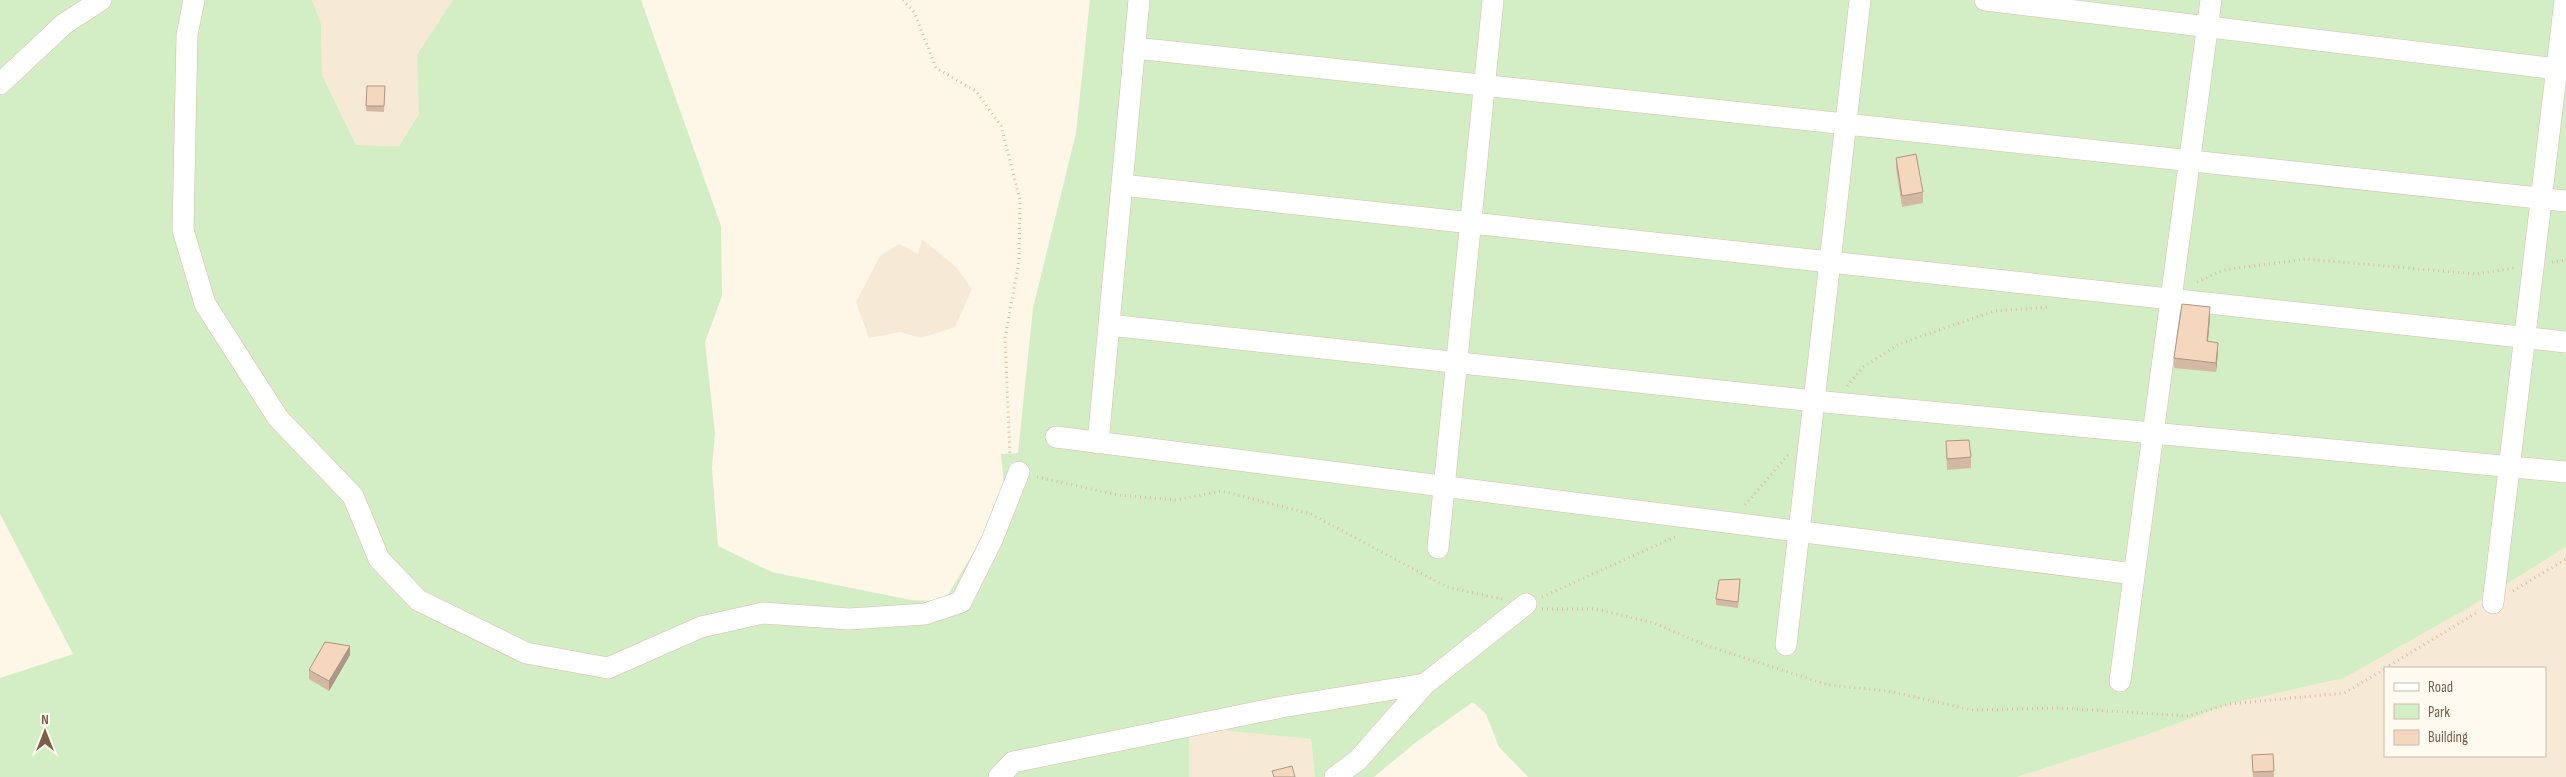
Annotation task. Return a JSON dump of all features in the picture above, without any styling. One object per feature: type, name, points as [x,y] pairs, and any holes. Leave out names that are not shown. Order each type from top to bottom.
[{"type":"street","points":[[0,84],[64,24],[102,0]]},
{"type":"street","points":[[194,0],[186,35],[183,230],[205,304],[278,418],[353,496],[379,559],[418,600],[526,653],[608,668],[701,627],[763,613],[849,619],[925,614],[961,602],[992,540],[1019,472]]},
{"type":"street","points":[[1098,442],[1139,0]]},
{"type":"street","points":[[1438,548],[1493,0]]},
{"type":"street","points":[[1786,645],[1811,428],[1823,402],[1830,262],[1860,0]]},
{"type":"street","points":[[1985,0],[2561,70]]},
{"type":"street","points":[[2120,681],[2211,0]]},
{"type":"street","points":[[2493,603],[2541,198],[2561,70],[2565,0]]},
{"type":"street","points":[[1135,48],[2566,201]]},
{"type":"street","points":[[1122,185],[1830,262],[2171,296],[2566,342]]},
{"type":"street","points":[[1109,325],[1823,402],[2566,472]]},
{"type":"street","points":[[1056,437],[2134,574]]},
{"type":"street","points":[[1335,777],[1358,760],[1425,684],[1526,604]]},
{"type":"street","points":[[999,777],[1013,762],[1282,707],[1425,684]]},
{"type":"path","points":[[2171,296],[2223,270],[2306,259],[2476,274],[2566,260]]},
{"type":"path","points":[[1823,402],[1863,367],[1899,344],[1994,311],[2058,306]]},
{"type":"path","points":[[1526,604],[1745,505],[1811,428]]},
{"type":"shaded area","points":[[312,0],[453,0],[418,55],[419,114],[399,146],[356,145],[322,75],[321,24]]},
{"type":"shaded area","points":[[922,239],[956,267],[972,289],[955,327],[921,338],[900,332],[869,338],[856,302],[880,256],[899,244],[918,254]]},
{"type":"shaded area","points":[[2566,547],[2566,777],[2017,777],[2144,736],[2229,704],[2344,678],[2463,611]]},
{"type":"shaded area","points":[[1189,727],[1311,739],[1315,777],[1189,777]]},
{"type":"green space","points":[[0,0],[312,0],[321,24],[322,75],[356,145],[399,146],[419,114],[417,55],[453,0],[641,0],[721,226],[722,296],[705,342],[715,433],[712,468],[718,546],[772,572],[911,600],[944,601],[986,532],[987,522],[1004,487],[1001,454],[1018,453],[1033,308],[1076,133],[1090,0],[2566,0],[2566,547],[2463,611],[2344,678],[2229,704],[2144,736],[2017,777],[1528,777],[1499,747],[1486,714],[1473,702],[1415,743],[1374,777],[1315,777],[1311,739],[1189,727],[1189,777],[0,777],[0,678],[73,654],[0,514]]},
{"type":"building","points":[[367,86],[385,86],[384,106],[366,106]]},
{"type":"building","points":[[1916,154],[1923,192],[1902,196],[1896,158]]},
{"type":"building","points":[[2182,304],[2210,307],[2207,341],[2218,343],[2216,363],[2174,358]]},
{"type":"building","points":[[1969,440],[1971,457],[1947,459],[1946,441]]},
{"type":"building","points":[[1740,579],[1738,602],[1716,599],[1719,580]]},
{"type":"building","points":[[325,642],[350,646],[329,681],[309,670]]},
{"type":"building","points":[[2273,754],[2274,771],[2253,772],[2252,755]]},
{"type":"building","points":[[1292,766],[1295,777],[1274,777],[1272,771]]}]
